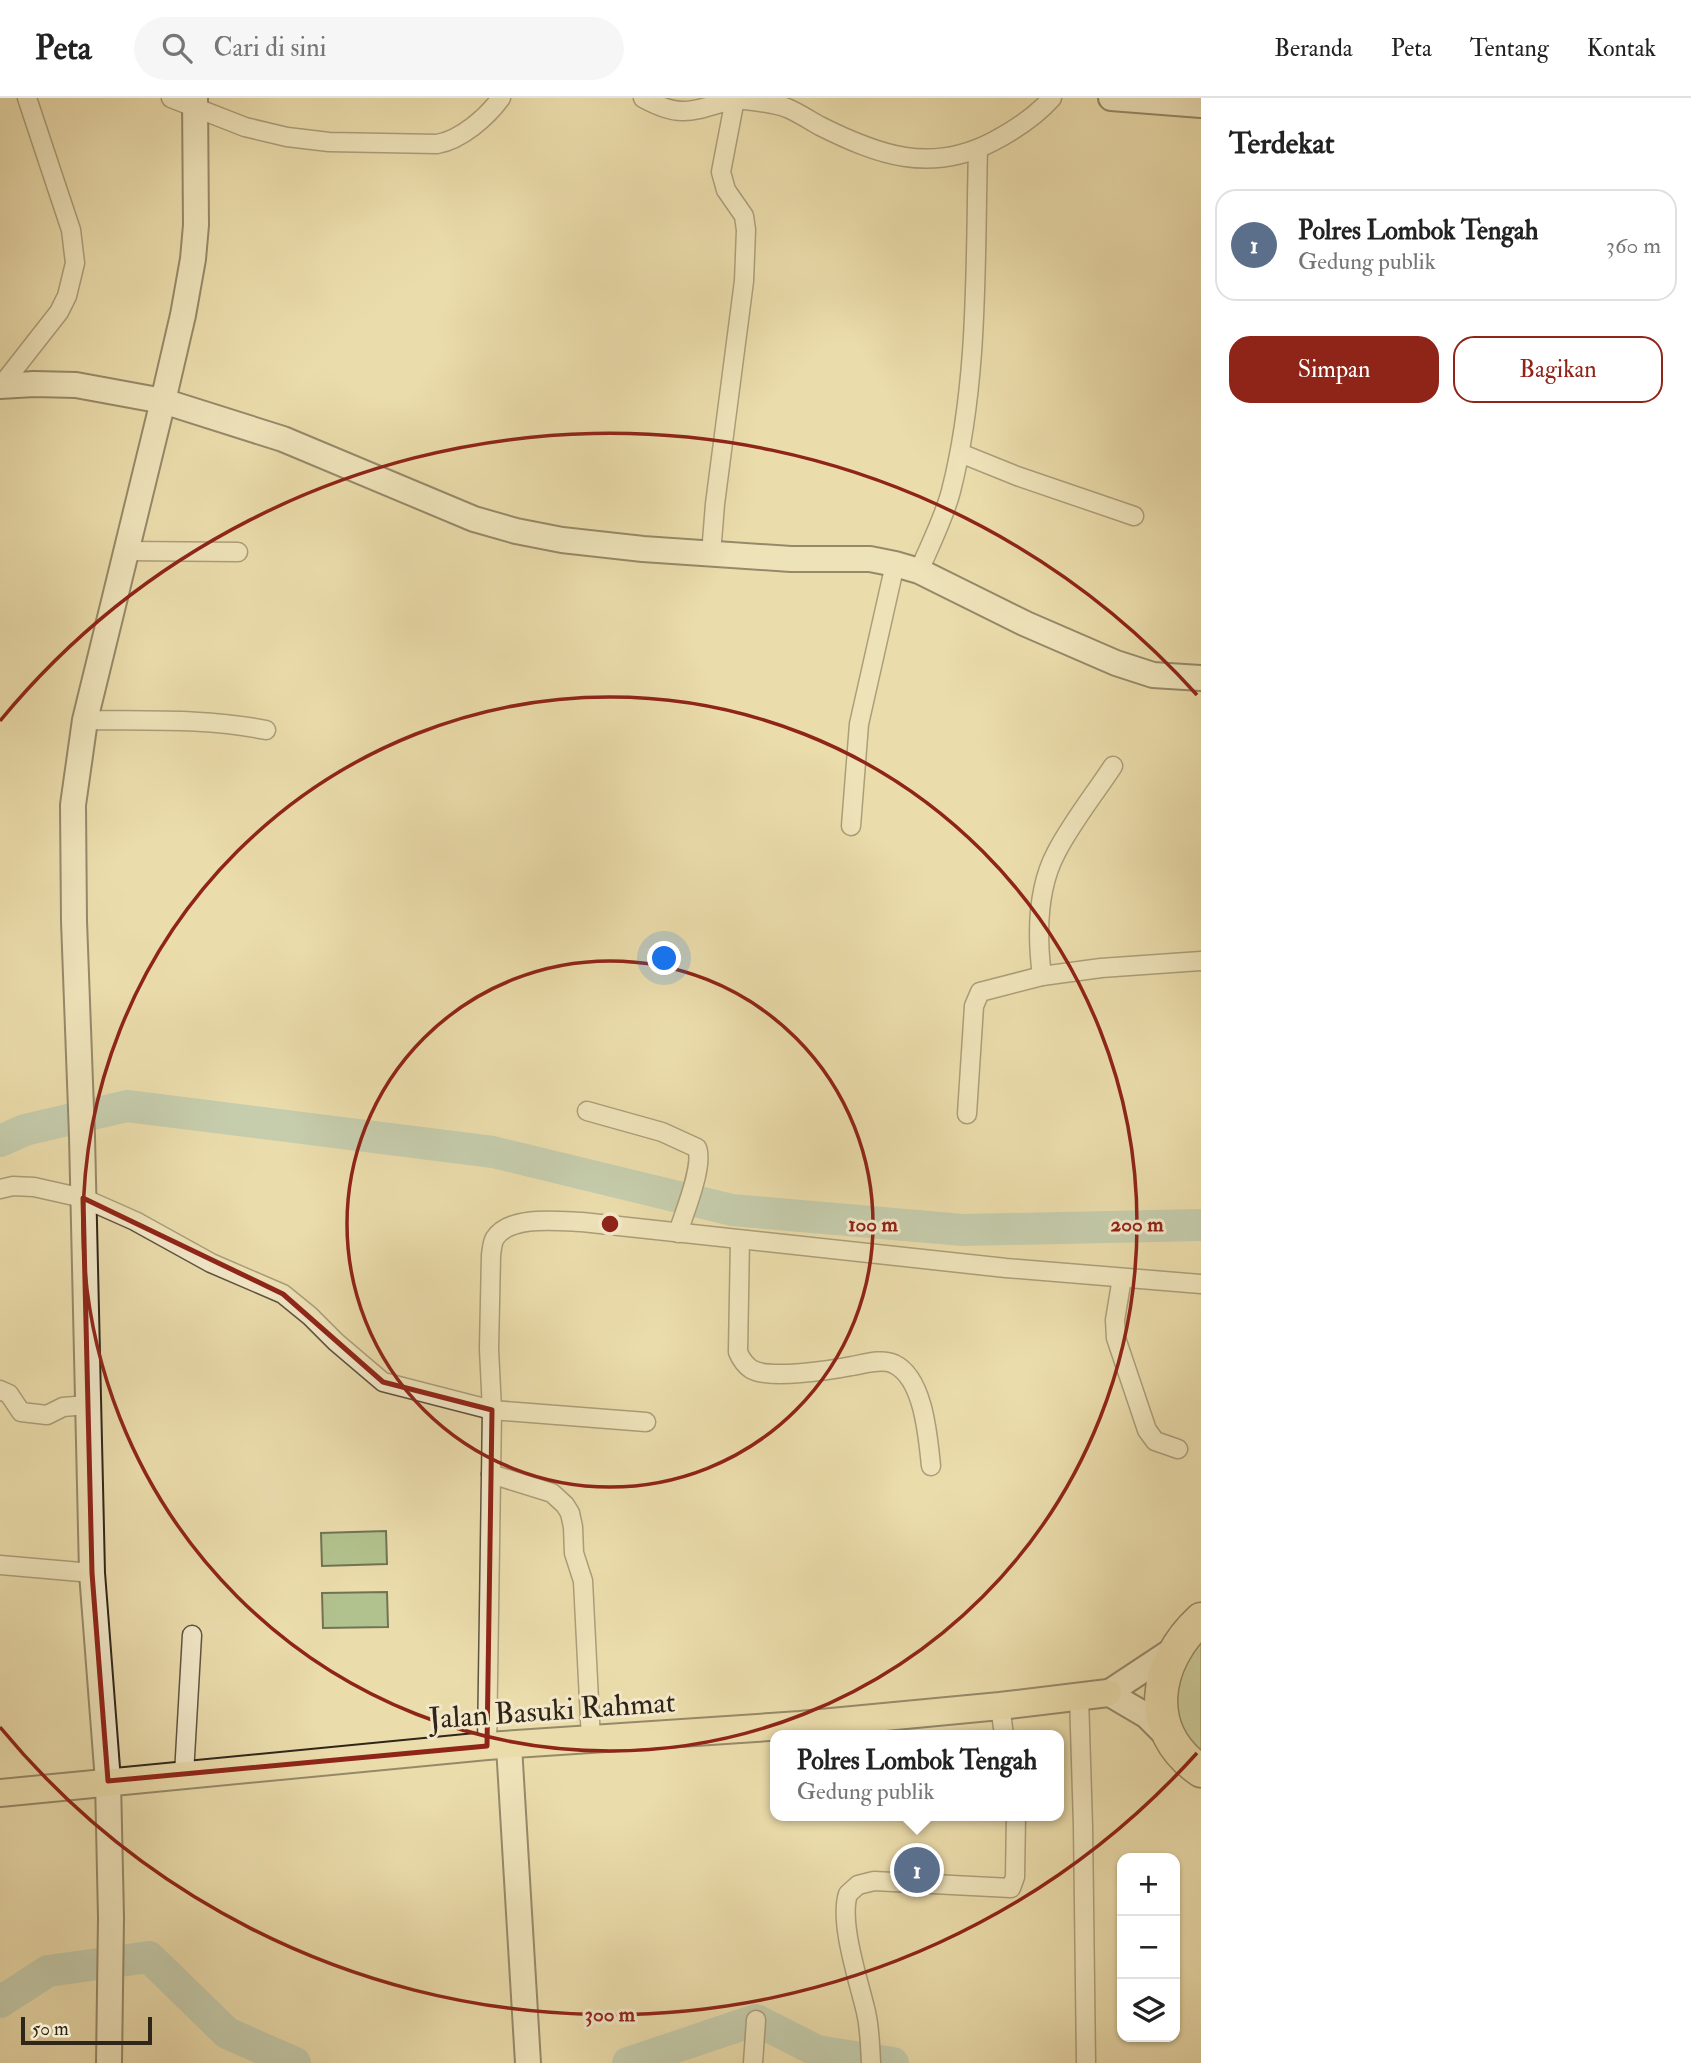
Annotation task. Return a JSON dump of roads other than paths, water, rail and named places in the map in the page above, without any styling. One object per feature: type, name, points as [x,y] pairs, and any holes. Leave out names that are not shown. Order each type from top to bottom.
[{"type":"highway","points":[[1201,1619],[1173,1650],[1162,1680],[1161,1696],[1162,1712],[1173,1743],[1189,1763],[1201,1771]]},
{"type":"main road","name":"Jalan Basuki Rahmat","points":[[0,1793],[498,1746],[800,1725],[1108,1693]]},
{"type":"street","points":[[0,386],[59,312],[67,296],[75,263],[71,230],[27,98]]},
{"type":"street","points":[[172,98],[195,104],[244,127],[286,137],[329,142],[437,144],[448,142],[466,131],[500,98]]},
{"type":"street","points":[[643,98],[664,110],[678,112],[735,99],[774,104],[892,156],[932,159],[957,156],[978,149],[1031,119],[1052,98]]},
{"type":"street","points":[[1111,98],[1201,104]]},
{"type":"street","points":[[711,554],[744,268],[744,216],[726,190],[721,172],[735,99]]},
{"type":"street","points":[[109,2063],[111,1919],[108,1781],[92,1573],[73,806],[85,720],[183,315],[196,225],[195,104]]},
{"type":"street","points":[[850,826],[859,724],[907,567],[950,493],[960,453],[971,345],[978,149]]},
{"type":"street","points":[[0,386],[76,385],[163,401],[283,439],[474,519],[516,531],[643,550],[791,559],[870,559],[907,567],[1115,663],[1153,675],[1201,678]]},
{"type":"street","points":[[960,453],[1017,476],[1134,516]]},
{"type":"street","points":[[126,551],[238,552]]},
{"type":"street","points":[[85,720],[193,721],[266,730]]},
{"type":"street","points":[[1042,976],[1038,936],[1052,860],[1113,766]]},
{"type":"street","points":[[967,1114],[974,1006],[979,994],[984,990],[1042,976],[1101,968],[1201,961]]},
{"type":"street","points":[[587,1111],[689,1142],[697,1147],[699,1157],[678,1233]]},
{"type":"street","points":[[0,1189],[13,1186],[34,1187],[83,1198],[135,1221],[211,1263],[282,1294],[383,1382],[492,1410],[646,1422]]},
{"type":"street","points":[[528,2062],[498,1746],[489,1349],[491,1255],[493,1243],[501,1232],[523,1223],[538,1221],[582,1222],[1006,1268],[1201,1284]]},
{"type":"street","points":[[740,1240],[738,1352],[744,1362],[755,1370],[775,1373],[807,1372],[880,1362],[895,1364],[908,1376],[920,1402],[931,1466]]},
{"type":"street","points":[[1122,1278],[1115,1321],[1116,1338],[1152,1439],[1178,1449]]},
{"type":"street","points":[[0,1390],[9,1394],[21,1412],[47,1415],[63,1407],[88,1405]]},
{"type":"street","points":[[491,1474],[552,1493],[565,1504],[570,1514],[574,1553],[583,1581],[591,1740]]},
{"type":"street","points":[[0,1564],[92,1573]]},
{"type":"street","points":[[184,1774],[192,1635]]},
{"type":"street","points":[[1173,1650],[1108,1693],[1147,1716],[1164,1730],[1173,1743]]},
{"type":"street","points":[[1079,1697],[1086,2063]]},
{"type":"street","points":[[1000,1706],[1003,1730]]},
{"type":"street","points":[[871,2063],[870,2041],[847,1922],[848,1894],[858,1885],[874,1881],[1009,1889],[1015,1877],[1016,1821]]},
{"type":"street","points":[[753,2063],[756,2020]]},
{"type":"waterway","points":[[0,1141],[25,1130],[127,1106],[493,1152],[732,1210],[963,1230],[1201,1225]]},
{"type":"waterway","points":[[0,2002],[48,1971],[149,1957],[227,2033],[295,2063]]},
{"type":"waterway","points":[[628,2063],[756,2020],[817,2051],[893,2063]]},
{"type":"place","name":"Polres Lombok Tengah","points":[[917,1870]]}]
